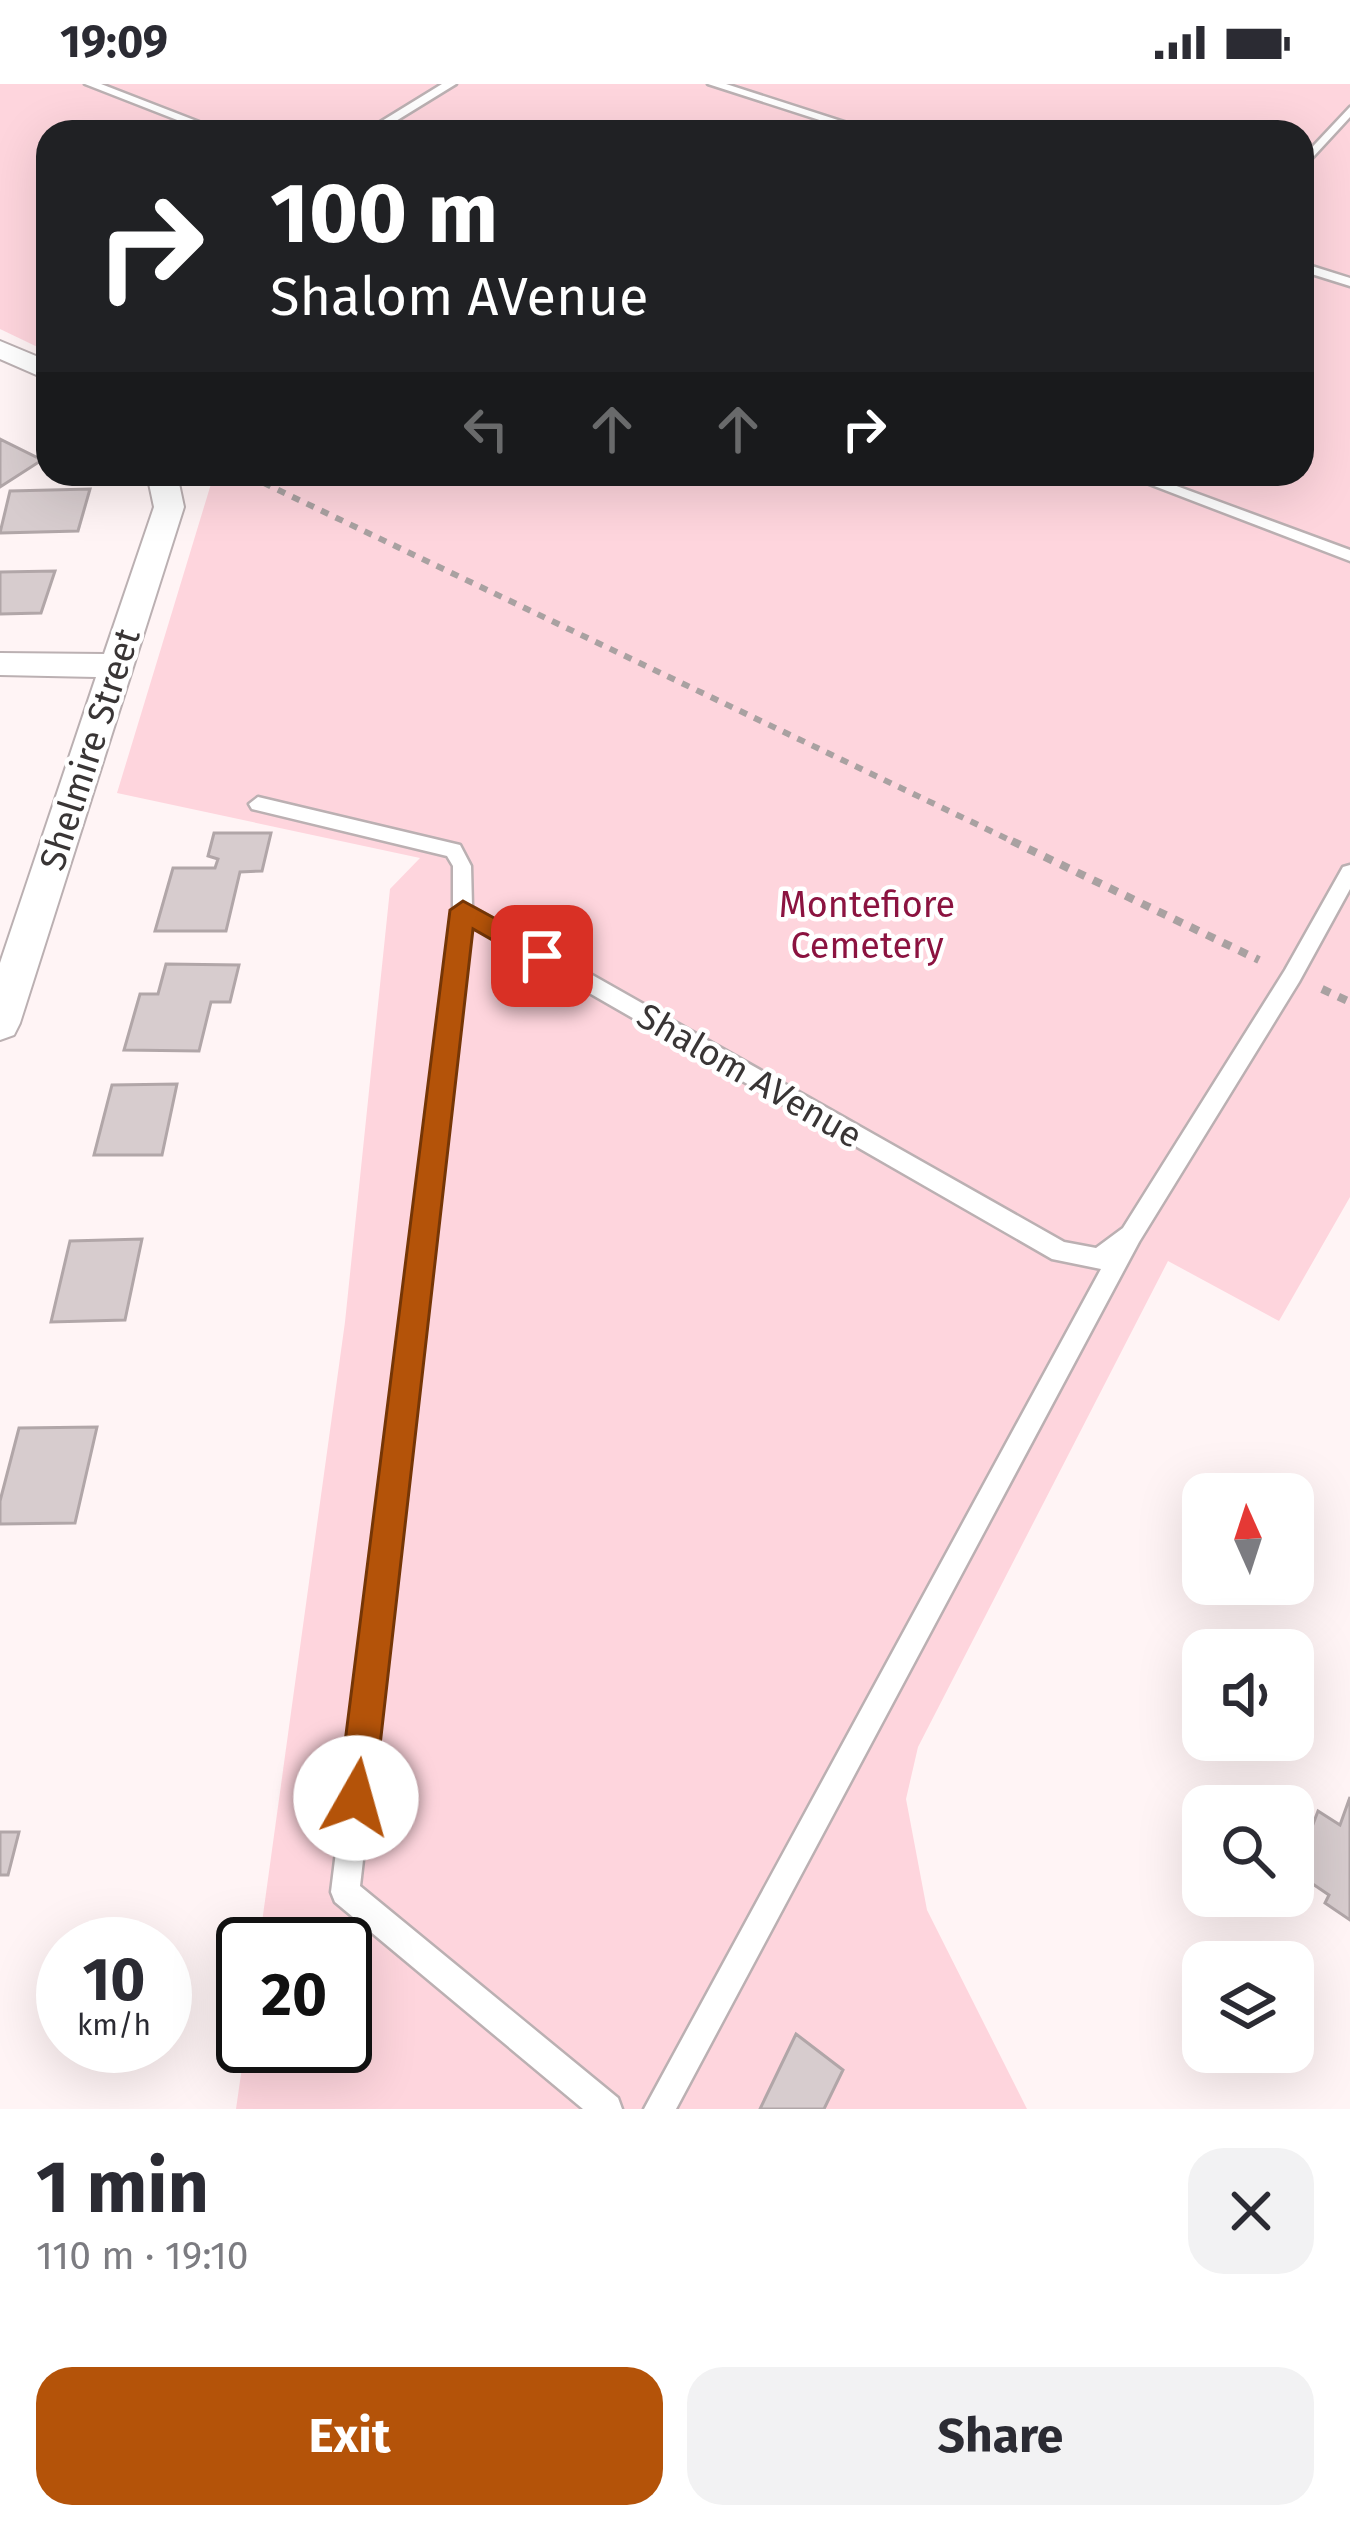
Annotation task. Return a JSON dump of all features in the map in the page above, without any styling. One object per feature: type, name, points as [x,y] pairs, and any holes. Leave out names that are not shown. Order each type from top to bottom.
[{"type":"street","points":[[0,349],[36,366]]},
{"type":"street","name":"Shelmire Street","points":[[1,1018],[169,507],[164,486]]},
{"type":"street","points":[[0,664],[116,666]]},
{"type":"lane","points":[[91,84],[187,120]]},
{"type":"lane","points":[[390,120],[451,84]]},
{"type":"lane","points":[[714,84],[830,120]]},
{"type":"lane","points":[[1314,151],[1350,110]]},
{"type":"lane","points":[[1314,271],[1350,282]]},
{"type":"lane","points":[[1162,486],[1350,556]]},
{"type":"lane","points":[[258,804],[453,850],[462,866],[463,910],[344,1892],[607,2109]]},
{"type":"lane","points":[[658,2109],[1131,1235],[1292,976],[1350,872]]},
{"type":"lane","name":"Shalom AVenue","points":[[463,910],[1060,1252],[1099,1258],[1131,1235]]},
{"type":"path","points":[[270,486],[1292,976]]},
{"type":"green space","name":"Montefiore Cemetery","points":[[0,84],[1350,84],[1350,1197],[1279,1321],[1168,1261],[918,1747],[906,1799],[927,1910],[1027,2109],[236,2109],[241,2073],[372,2073],[372,1917],[263,1917],[345,1322],[390,889],[420,858],[117,793],[210,486],[1314,486],[1314,120],[36,120],[36,346],[0,329]]},
{"type":"building","points":[[0,439],[36,457],[36,464],[0,487]]},
{"type":"building","points":[[90,489],[78,531],[0,533],[10,491]]},
{"type":"building","points":[[55,571],[41,613],[0,614],[0,572]]},
{"type":"building","points":[[214,833],[271,833],[262,871],[240,872],[226,931],[155,931],[173,868],[215,868],[218,859],[208,856]]},
{"type":"building","points":[[166,964],[239,965],[230,1002],[211,1002],[199,1051],[124,1050],[140,994],[158,994]]},
{"type":"building","points":[[177,1084],[162,1155],[94,1155],[112,1085]]},
{"type":"building","points":[[142,1239],[125,1320],[51,1322],[70,1241]]},
{"type":"building","points":[[97,1427],[75,1523],[0,1524],[0,1501],[19,1428]]},
{"type":"building","points":[[1350,1797],[1350,1920],[1325,1903],[1329,1895],[1314,1885],[1318,1811],[1340,1825]]},
{"type":"building","points":[[0,1832],[19,1832],[8,1875],[0,1875]]},
{"type":"building","points":[[796,2034],[843,2070],[824,2109],[760,2109]]},
{"type":"route","points":[[356,1798],[463,910],[542,956]]}]
